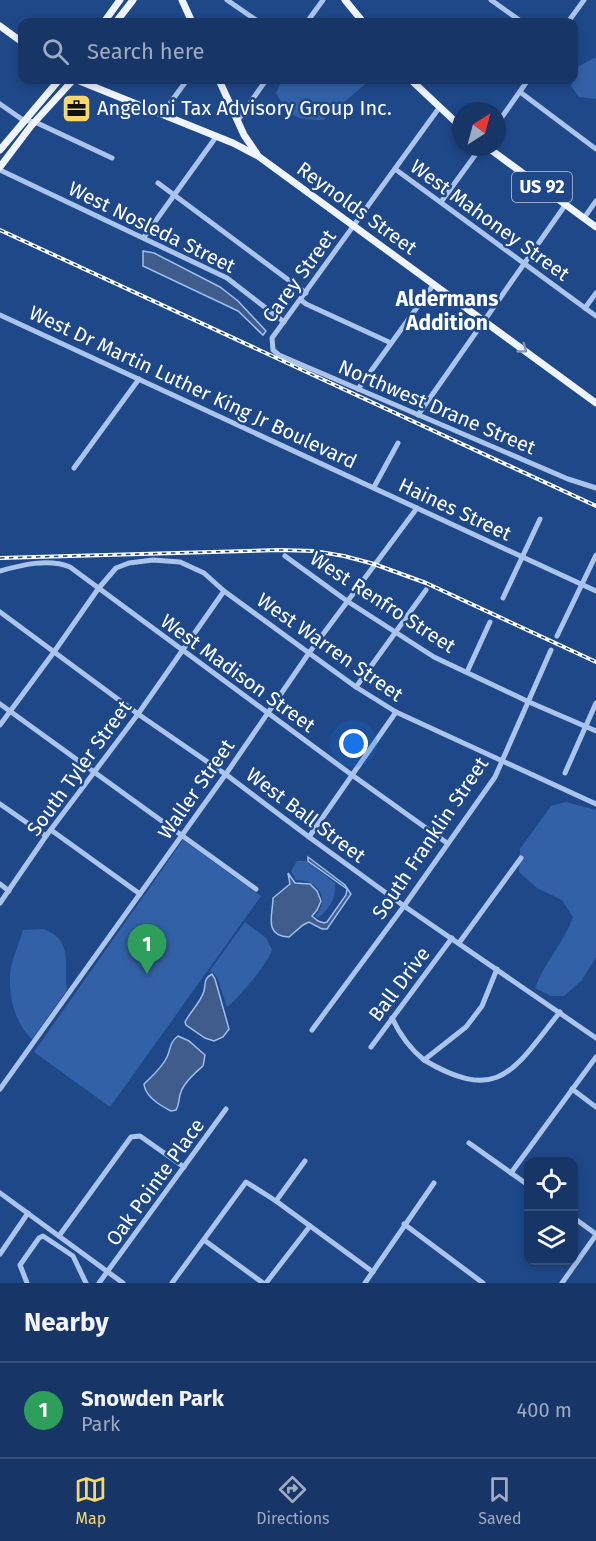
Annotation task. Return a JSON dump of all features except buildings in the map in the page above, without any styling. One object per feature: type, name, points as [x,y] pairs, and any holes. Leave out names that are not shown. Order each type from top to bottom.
[{"type":"main road","points":[[107,18],[120,0]]},
{"type":"main road","points":[[119,18],[133,0]]},
{"type":"main road","points":[[182,0],[190,18]]},
{"type":"main road","points":[[345,0],[360,18]]},
{"type":"main road","points":[[0,26],[18,39]]},
{"type":"main road","points":[[0,150],[55,84]]},
{"type":"main road","points":[[0,169],[35,122],[71,84]]},
{"type":"main road","name":"Reynolds Street","points":[[85,84],[233,143],[258,156],[596,403]]},
{"type":"main road","points":[[221,84],[244,135],[258,156]]},
{"type":"main road","points":[[415,84],[452,119]]},
{"type":"main road","points":[[233,143],[241,141],[244,135]]},
{"type":"main road","name":"US 92","points":[[499,156],[596,226]]},
{"type":"street","points":[[227,0],[253,18]]},
{"type":"street","points":[[310,18],[322,0]]},
{"type":"street","points":[[491,0],[516,18]]},
{"type":"street","points":[[571,18],[584,0]]},
{"type":"street","points":[[162,114],[184,84]]},
{"type":"street","points":[[237,120],[263,84]]},
{"type":"street","points":[[506,111],[525,84]]},
{"type":"street","points":[[519,92],[596,149]]},
{"type":"street","points":[[0,104],[23,120],[35,122],[112,159]]},
{"type":"street","name":"Carey Street","points":[[272,346],[272,338],[439,108]]},
{"type":"street","points":[[144,237],[216,136]]},
{"type":"street","points":[[441,202],[474,156]]},
{"type":"street","name":"West Nosleda Street","points":[[0,169],[227,278],[284,322]]},
{"type":"street","name":"West Mahoney Street","points":[[395,169],[596,316]]},
{"type":"street","points":[[158,183],[176,194],[306,293]]},
{"type":"street","points":[[584,218],[596,201]]},
{"type":"street","points":[[418,415],[566,204]]},
{"type":"street","points":[[358,389],[434,284]]},
{"type":"street","points":[[585,308],[596,292]]},
{"type":"street","points":[[301,300],[391,343]]},
{"type":"street","name":"West Dr Martin Luther King Jr Boulevard","points":[[0,315],[374,487]]},
{"type":"street","name":"Northwest Drane Street","points":[[272,346],[279,355],[568,479],[596,488]]},
{"type":"street","points":[[74,468],[139,379]]},
{"type":"street","points":[[374,487],[398,443]]},
{"type":"street","name":"Haines Street","points":[[374,487],[523,558]]},
{"type":"street","name":"Waller Street","points":[[0,1089],[226,774],[309,653],[417,508]]},
{"type":"street","points":[[503,598],[540,519]]},
{"type":"street","points":[[557,636],[596,555]]},
{"type":"street","name":"West Renfro Street","points":[[285,556],[347,601],[434,657],[596,731]]},
{"type":"street","points":[[523,558],[596,591]]},
{"type":"street","name":"West Warren Street","points":[[0,725],[98,589],[116,568],[129,563],[153,560],[180,562],[204,573],[224,591],[309,653],[396,712],[596,804]]},
{"type":"street","name":"West Madison Street","points":[[0,571],[27,565],[59,563],[70,567],[447,843]]},
{"type":"street","points":[[356,687],[426,590]]},
{"type":"street","name":"South Tyler Street","points":[[0,903],[46,836],[138,714],[224,591]]},
{"type":"street","name":"West Ball Street","points":[[0,612],[138,714],[226,774],[404,906],[596,1038]]},
{"type":"street","points":[[467,672],[490,622]]},
{"type":"street","name":"South Franklin Street","points":[[312,1030],[404,906],[495,777],[551,650]]},
{"type":"street","points":[[0,704],[255,889]]},
{"type":"street","points":[[565,772],[596,704]]},
{"type":"street","points":[[309,837],[396,712]]},
{"type":"street","points":[[0,804],[46,836]]},
{"type":"street","points":[[51,830],[140,894]]},
{"type":"street","points":[[459,943],[521,858]]},
{"type":"street","points":[[0,884],[9,891]]},
{"type":"street","name":"Ball Drive","points":[[370,1047],[452,938]]},
{"type":"street","points":[[424,1060],[466,1027],[482,1006],[497,969]]},
{"type":"street","points":[[392,1018],[399,1034],[424,1060],[464,1078],[489,1081],[506,1075],[525,1056],[560,1012]]},
{"type":"street","points":[[511,1173],[596,1057]]},
{"type":"street","points":[[572,1089],[596,1107]]},
{"type":"street","name":"Oak Pointe Place","points":[[99,1283],[226,1109]]},
{"type":"street","points":[[59,1236],[131,1137],[140,1136],[184,1167]]},
{"type":"street","points":[[470,1143],[524,1182]]},
{"type":"street","points":[[276,1201],[305,1161]]},
{"type":"street","points":[[172,1283],[246,1182],[276,1201],[373,1272]]},
{"type":"street","points":[[365,1283],[434,1183]]},
{"type":"street","points":[[0,1193],[123,1283]]},
{"type":"street","points":[[0,1254],[28,1213]]},
{"type":"street","points":[[562,1283],[596,1234],[578,1221]]},
{"type":"street","points":[[404,1224],[483,1283]]},
{"type":"street","points":[[204,1240],[265,1283],[310,1226]]},
{"type":"street","points":[[27,1283],[20,1265],[39,1238],[43,1236],[73,1256],[86,1283]]},
{"type":"shaded area","points":[[596,57],[596,99],[579,97],[571,86],[578,84],[579,66]]},
{"type":"shaded area","points":[[280,84],[365,84],[323,120],[294,116],[276,93]]},
{"type":"shaded area","points":[[143,251],[154,253],[220,287],[238,301],[266,331],[263,335],[238,311],[143,266]]},
{"type":"shaded area","points":[[566,802],[596,810],[596,957],[581,981],[564,996],[551,996],[535,988],[573,917],[562,900],[537,888],[519,872],[520,849],[551,806]]},
{"type":"shaded area","points":[[183,840],[261,896],[110,1107],[34,1052]]},
{"type":"shaded area","points":[[308,857],[345,885],[351,894],[327,929],[322,929],[309,922],[289,937],[281,936],[276,933],[271,923],[273,898],[290,884],[288,873],[295,883],[310,884],[317,891],[321,901],[312,916],[318,921],[327,922],[346,895],[347,889],[308,861]]},
{"type":"shaded area","points":[[297,861],[306,861],[335,883],[331,903],[318,918],[315,916],[322,903],[320,891],[310,883],[296,880],[291,871]]},
{"type":"shaded area","points":[[245,922],[266,938],[272,950],[252,980],[227,1007],[217,977],[213,972],[209,972]]},
{"type":"shaded area","points":[[43,929],[56,936],[64,947],[67,990],[32,1039],[25,1032],[16,1014],[11,993],[10,972],[23,930]]},
{"type":"shaded area","points":[[212,974],[229,1029],[223,1037],[214,1041],[205,1038],[185,1022],[203,995],[206,979]]},
{"type":"shaded area","points":[[178,1036],[189,1041],[205,1055],[203,1066],[185,1085],[176,1110],[171,1111],[147,1093],[144,1084],[162,1065]]},
{"type":"railway","points":[[0,230],[596,506]]},
{"type":"railway","points":[[0,558],[280,550],[314,551],[344,556],[426,583],[596,662]]},
{"type":"place","name":"Angeloni Tax Advisory Group Inc.","points":[[76,108]]},
{"type":"place","name":"Snowden Park","points":[[147,974]]},
{"type":"district","name":"Aldermans Addition","points":[[447,311]]}]
